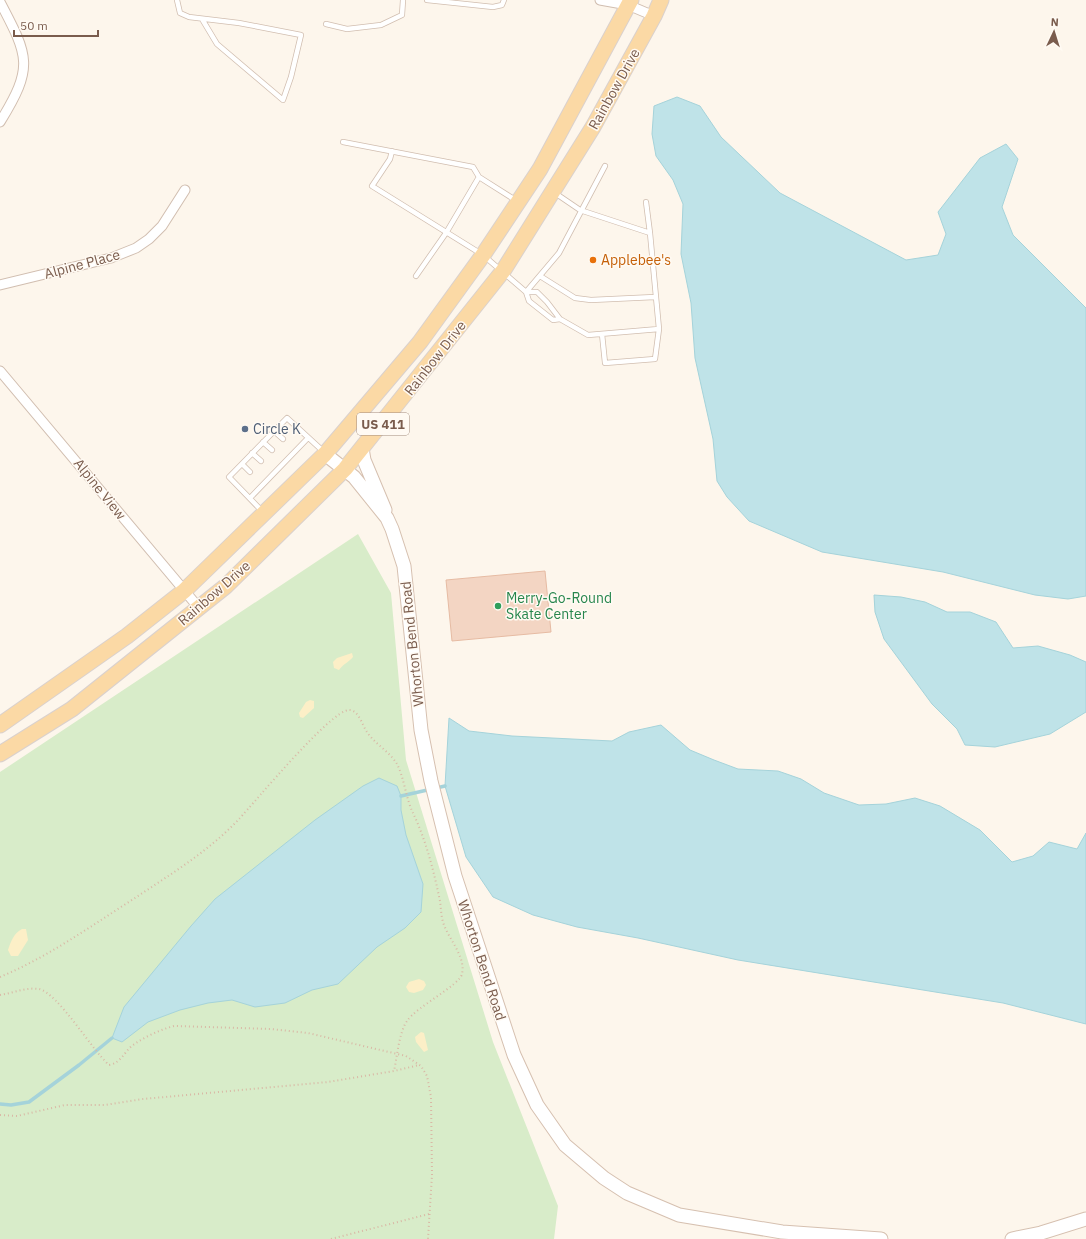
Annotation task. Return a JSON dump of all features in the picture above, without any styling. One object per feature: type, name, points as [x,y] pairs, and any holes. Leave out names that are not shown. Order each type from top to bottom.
[{"type":"main road","name":"Rainbow Drive","points":[[0,754],[72,709],[226,586],[345,469],[503,272],[593,127],[654,16],[661,0]]},
{"type":"main road","name":"Rainbow Drive","points":[[0,725],[127,636],[184,591],[265,514],[325,454],[420,342],[483,255],[540,169],[629,3]]},
{"type":"main road","points":[[362,448],[364,460],[382,500],[387,518]]},
{"type":"main road","name":"Whorton Bend Road","points":[[325,454],[354,477],[387,518],[404,566],[421,730],[431,781],[455,876],[514,1055],[536,1105],[566,1146],[604,1178],[627,1193],[679,1216],[786,1236],[881,1239]]},
{"type":"main road","points":[[1012,1239],[1041,1233],[1086,1220]]},
{"type":"street","points":[[600,0],[629,3],[654,16]]},
{"type":"street","points":[[0,2],[19,39],[23,52],[24,65],[19,88],[0,122]]},
{"type":"street","name":"Alpine Place","points":[[0,285],[111,258],[136,248],[149,239],[162,226],[185,190]]},
{"type":"street","name":"Alpine View","points":[[0,371],[52,430],[199,608]]},
{"type":"lane","points":[[177,0],[180,13],[189,17],[239,23],[301,35],[291,77],[283,100],[217,44],[202,19]]},
{"type":"lane","points":[[326,24],[346,29],[381,25],[402,15],[403,0]]},
{"type":"lane","points":[[427,0],[493,7],[502,5],[504,0]]},
{"type":"lane","points":[[343,142],[473,167],[479,177],[518,202]]},
{"type":"lane","points":[[392,151],[390,159],[372,186],[483,255],[526,292],[529,301],[553,320],[560,319]]},
{"type":"lane","points":[[526,292],[559,253],[580,210],[605,166]]},
{"type":"lane","points":[[416,276],[446,233],[479,177]]},
{"type":"lane","points":[[553,191],[580,210],[650,233]]},
{"type":"lane","points":[[602,334],[605,363],[655,359],[659,330],[646,202]]},
{"type":"lane","points":[[540,276],[575,298],[591,300],[655,297]]},
{"type":"lane","points":[[526,292],[537,292],[560,319],[588,335],[659,330]]},
{"type":"lane","points":[[265,514],[229,477],[287,418],[325,454]]},
{"type":"lane","points":[[274,431],[282,439]]},
{"type":"lane","points":[[250,498],[283,460],[308,438]]},
{"type":"lane","points":[[263,442],[272,450]]},
{"type":"lane","points":[[252,453],[261,462]]},
{"type":"lane","points":[[242,464],[250,472]]},
{"type":"path","points":[[0,977],[25,966],[74,938],[181,867],[218,840],[340,712],[350,710],[356,713],[367,732],[397,764],[409,804],[423,838],[440,902],[443,924],[461,958],[463,972],[460,980],[439,994],[407,1021],[403,1029],[394,1071]]},
{"type":"path","points":[[0,995],[29,989],[40,989],[47,992],[61,1006],[103,1060],[109,1065],[116,1064],[132,1046],[161,1030],[174,1026],[271,1029],[308,1033],[406,1056],[419,1065],[427,1076],[431,1097],[432,1175],[428,1239]]},
{"type":"path","points":[[0,1115],[17,1116],[65,1105],[105,1105],[143,1099],[328,1082],[394,1071],[419,1065]]},
{"type":"path","points":[[331,1239],[429,1214]]},
{"type":"green space","points":[[358,534],[391,593],[406,760],[493,1042],[558,1206],[554,1239],[0,1239],[0,772]]},
{"type":"sand","points":[[352,653],[353,657],[339,670],[334,668],[333,662],[337,658]]},
{"type":"sand","points":[[310,700],[314,701],[314,708],[303,718],[300,717],[299,713],[306,702]]},
{"type":"sand","points":[[22,929],[26,929],[28,940],[18,956],[11,956],[8,950],[10,943],[15,935]]},
{"type":"sand","points":[[419,979],[424,981],[426,985],[423,990],[414,993],[409,992],[406,987],[409,982]]},
{"type":"sand","points":[[421,1032],[424,1033],[428,1050],[424,1052],[416,1042],[415,1037]]},
{"type":"water","points":[[677,97],[700,106],[721,137],[780,193],[906,260],[938,255],[946,234],[938,212],[980,158],[1006,144],[1018,159],[1002,207],[1013,235],[1086,308],[1086,596],[1068,599],[1035,595],[943,572],[822,552],[749,521],[727,497],[717,481],[713,439],[695,358],[691,303],[681,254],[683,204],[673,180],[656,156],[652,134],[654,106]]},
{"type":"water","points":[[874,595],[901,597],[925,602],[947,612],[970,612],[996,622],[1013,648],[1038,646],[1070,655],[1086,662],[1086,712],[1050,734],[995,747],[965,745],[957,729],[932,704],[884,639],[875,612]]},
{"type":"water","points":[[449,718],[469,731],[512,736],[612,741],[629,732],[661,725],[690,750],[714,760],[738,769],[778,771],[801,779],[824,793],[859,805],[886,804],[915,798],[940,806],[980,830],[1012,862],[1033,856],[1049,842],[1077,849],[1086,833],[1086,1024],[1003,1003],[738,960],[638,938],[577,927],[533,915],[493,897],[466,857],[445,786]]},
{"type":"water","points":[[379,778],[397,786],[401,796],[401,810],[406,835],[423,884],[421,912],[405,928],[377,947],[338,984],[312,990],[285,1003],[255,1007],[232,1000],[208,1003],[180,1010],[148,1022],[122,1042],[112,1038],[124,1007],[215,899],[315,820],[363,786]]},
{"type":"building","name":"Merry-Go-Round Skate Center","points":[[545,571],[551,632],[452,641],[446,580]]},
{"type":"waterway","points":[[401,796],[445,786]]},
{"type":"waterway","points":[[0,1104],[11,1105],[29,1102],[79,1065],[112,1038]]},
{"type":"place","name":"Applebee's","points":[[593,260]]},
{"type":"place","name":"Circle K","points":[[245,429]]},
{"type":"place","name":"Merry-Go-Round Skate Center","points":[[498,606]]}]
